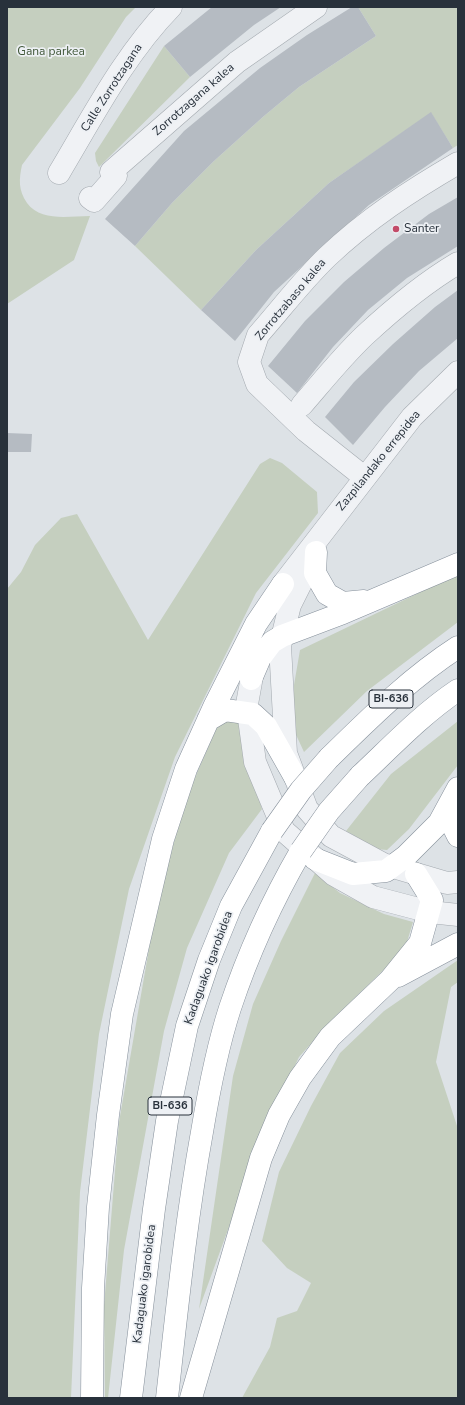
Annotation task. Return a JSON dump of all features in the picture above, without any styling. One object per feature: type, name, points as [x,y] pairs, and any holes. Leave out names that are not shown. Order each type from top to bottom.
[{"type":"highway","points":[[318,544],[315,573],[327,594],[343,603],[372,601]]},
{"type":"highway","points":[[251,679],[264,653],[272,642],[282,636],[372,601],[458,564]]},
{"type":"highway","points":[[92,1398],[93,1288],[98,1207],[108,1115],[122,1014],[163,839],[186,769],[208,720],[256,624],[283,584]]},
{"type":"highway","name":"Kadaguako igarobidea","points":[[131,1398],[156,1194],[167,1121],[187,1026],[209,960],[231,906],[272,831],[301,790],[329,758],[392,697],[424,670],[458,648]]},
{"type":"highway","name":"BI-636","points":[[167,1398],[192,1187],[211,1079],[230,1008],[254,946],[280,886],[308,855],[328,811],[360,776],[408,731],[458,690]]},
{"type":"highway","points":[[208,720],[226,710],[253,714],[266,726],[296,779]]},
{"type":"highway","points":[[308,855],[353,874],[386,871],[406,856],[439,823],[456,792]]},
{"type":"highway","points":[[456,792],[450,820],[458,836]]},
{"type":"highway","points":[[191,1398],[261,1158],[279,1115],[300,1078],[330,1037],[390,980],[420,943],[430,912],[432,900],[416,874]]},
{"type":"highway","points":[[390,980],[458,944]]},
{"type":"street","name":"Calle Zorrotzagana","points":[[59,173],[132,54],[156,23],[171,7]]},
{"type":"street","name":"Zorrotzagana kalea","points":[[90,198],[94,201],[116,176],[111,172],[199,94],[237,62],[316,7]]},
{"type":"street","name":"Zorrotzabaso kalea","points":[[364,477],[306,431],[257,384],[249,362],[253,348],[258,335],[327,258],[385,208],[410,191],[458,163]]},
{"type":"street","points":[[302,405],[363,337],[445,270],[458,262]]},
{"type":"street","name":"Zazpilandako errepidea","points":[[458,372],[412,417],[364,477],[318,544],[283,584],[258,641],[247,704],[255,762],[284,831],[308,855],[334,875],[374,897],[430,912],[458,916]]},
{"type":"street","name":"Zazpilandako errepidea","points":[[318,544],[290,605],[280,646],[280,678],[286,753],[307,809],[331,836],[383,864],[447,883],[458,882]]},
{"type":"green space","name":"Gana parkea","points":[[7,7],[136,7],[126,17],[80,88],[22,165],[20,180],[22,194],[27,203],[33,209],[40,213],[56,217],[90,216],[74,260],[7,304]]},
{"type":"green space","points":[[358,7],[458,7],[458,145],[453,148],[431,113],[329,183],[256,250],[201,310],[135,246],[172,203],[214,161],[264,116],[299,87],[376,36]]},
{"type":"green space","points":[[164,46],[190,77],[99,167],[96,161],[95,153]]},
{"type":"green space","points":[[270,458],[282,463],[317,492],[318,513],[256,593],[175,757],[129,889],[99,1034],[80,1192],[71,1398],[7,1398],[7,589],[21,572],[35,545],[61,518],[77,514],[148,640],[260,464]]},
{"type":"green space","points":[[458,574],[458,622],[367,691],[304,752],[292,726],[294,685],[300,650]]},
{"type":"green space","points":[[228,719],[241,719],[246,756],[262,809],[229,853],[187,948],[164,1031],[124,1250],[108,1398],[105,1398],[104,1306],[119,1122],[155,914],[185,800],[218,725]]},
{"type":"green space","points":[[458,721],[458,765],[409,829],[387,850],[376,849],[346,831],[391,774]]},
{"type":"green space","points":[[315,873],[340,893],[384,914],[413,922],[407,942],[398,956],[334,1018],[299,1057],[264,1131],[199,1309],[233,1076],[253,1004],[281,941]]},
{"type":"green space","points":[[458,960],[458,982],[451,987],[436,1062],[458,1129],[458,1398],[242,1398],[270,1347],[277,1318],[297,1311],[311,1283],[287,1268],[262,1241],[279,1172],[311,1106],[340,1053],[384,1011]]},
{"type":"building","points":[[212,7],[281,7],[254,25],[190,77],[164,46]]},
{"type":"building","points":[[352,7],[358,7],[376,36],[299,87],[264,116],[214,161],[172,203],[135,246],[105,219],[184,131],[260,68],[307,35]]},
{"type":"building","points":[[431,112],[453,148],[369,205],[274,292],[235,341],[201,310],[256,250],[329,183]]},
{"type":"building","points":[[458,197],[458,246],[407,278],[368,310],[333,347],[297,393],[268,366],[305,321],[344,282],[384,248],[429,214]]},
{"type":"building","points":[[458,290],[458,338],[419,371],[385,407],[353,445],[325,417],[354,382],[393,344],[435,307]]},
{"type":"building","points":[[7,433],[32,434],[31,452],[7,452]]},
{"type":"place","name":"Santer","points":[[396,229]]}]
